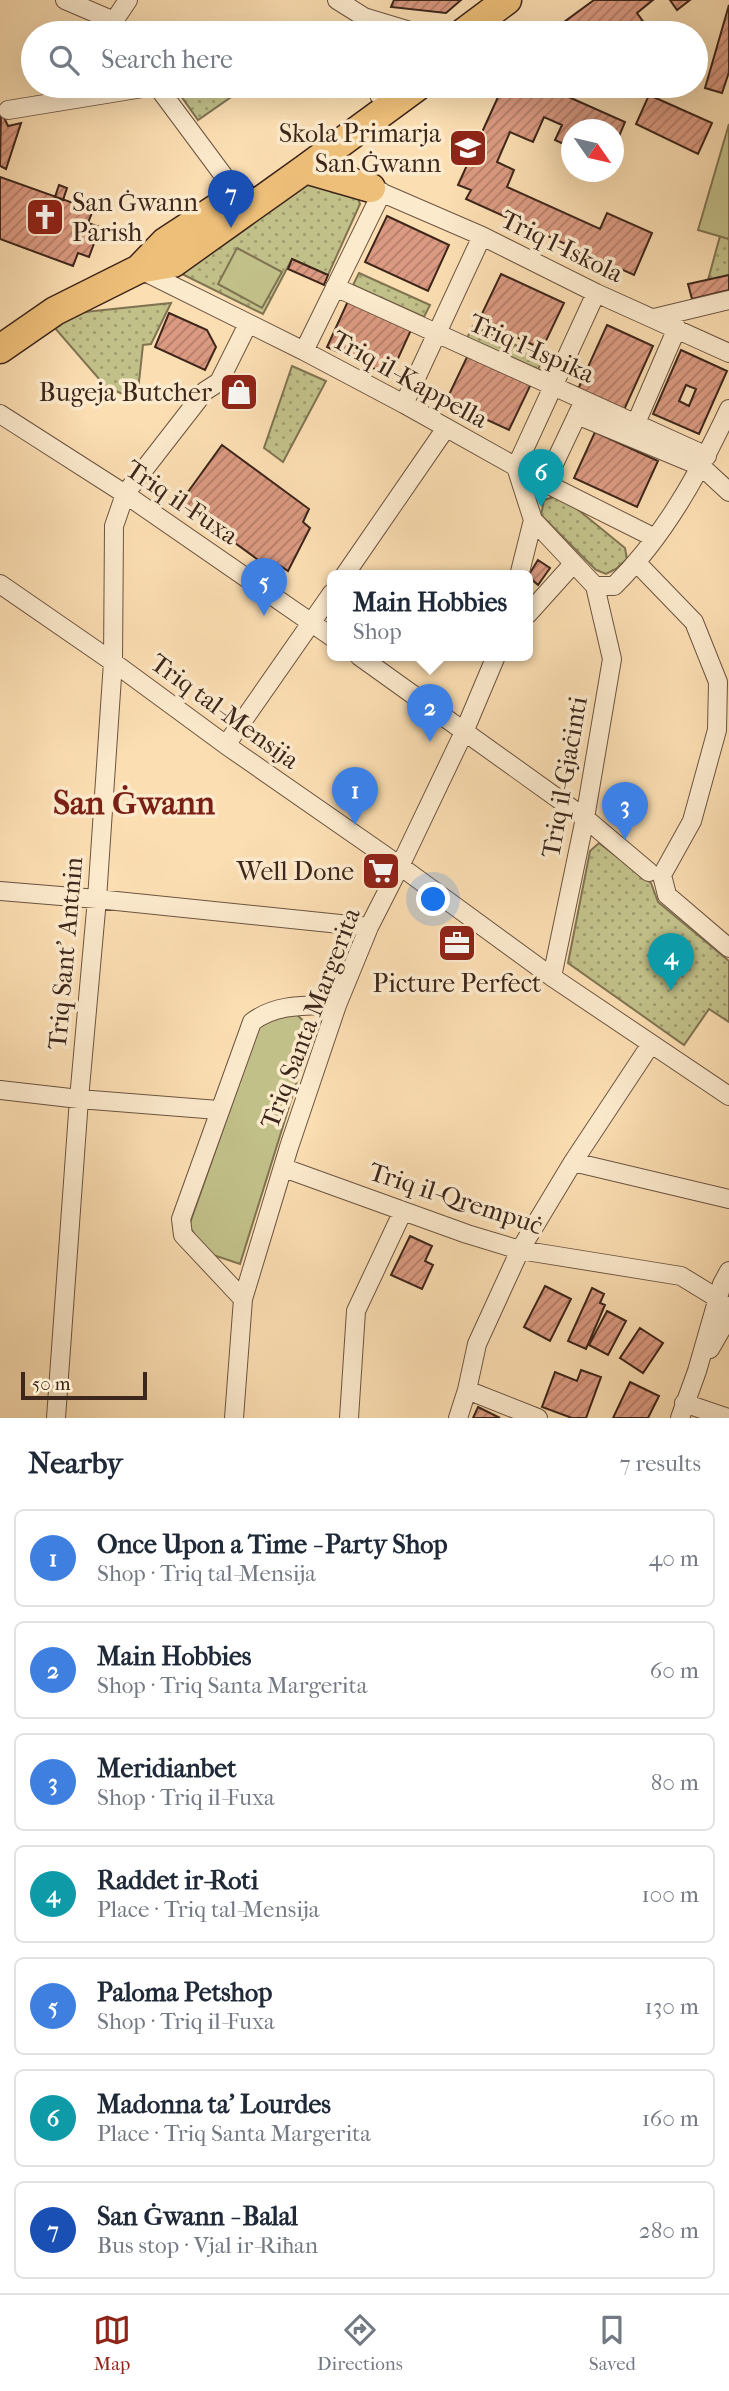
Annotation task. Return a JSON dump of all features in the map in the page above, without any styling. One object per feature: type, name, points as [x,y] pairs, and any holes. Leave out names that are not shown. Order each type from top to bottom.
[{"type":"main road","points":[[479,21],[508,0]]},
{"type":"main road","points":[[503,21],[529,0]]},
{"type":"main road","points":[[139,269],[165,242],[238,195],[371,98]]},
{"type":"main road","points":[[0,349],[55,311],[139,269],[173,263],[401,98]]},
{"type":"main road","points":[[345,139],[348,161],[377,190]]},
{"type":"main road","points":[[305,169],[377,190]]},
{"type":"street","points":[[65,0],[106,21]]},
{"type":"street","points":[[120,21],[128,0]]},
{"type":"street","points":[[337,0],[361,21]]},
{"type":"street","points":[[8,110],[82,98]]},
{"type":"street","points":[[165,98],[238,195]]},
{"type":"street","points":[[304,351],[377,190]]},
{"type":"street","name":"Triq l-Iskola","points":[[377,190],[482,236],[596,293],[729,352]]},
{"type":"street","points":[[404,404],[482,236]]},
{"type":"street","name":"Triq il-Kappella","points":[[139,269],[304,351],[545,483],[655,538]]},
{"type":"street","name":"Triq l-Ispika","points":[[335,287],[554,386],[580,408],[705,461]]},
{"type":"street","points":[[596,293],[516,467],[533,520],[595,586],[614,586],[637,563],[729,428]]},
{"type":"street","points":[[654,318],[728,304]]},
{"type":"street","name":"Triq Sant' Antnin","points":[[56,1418],[113,662],[114,526],[125,494],[205,391],[219,382],[248,324]]},
{"type":"street","points":[[636,423],[677,328]]},
{"type":"street","points":[[545,483],[580,408]]},
{"type":"street","name":"Triq l-Ispika","points":[[580,408],[636,423],[705,461]]},
{"type":"street","points":[[705,461],[729,409]]},
{"type":"street","name":"Triq il-Fuxa","points":[[0,414],[125,494],[327,633]]},
{"type":"street","points":[[348,570],[446,428]]},
{"type":"street","points":[[705,461],[729,492]]},
{"type":"street","points":[[520,570],[533,520]]},
{"type":"street","points":[[637,563],[694,622],[718,682],[717,730],[692,821],[655,873]]},
{"type":"street","points":[[533,608],[573,564]]},
{"type":"street","name":"Triq tal-Mensija","points":[[0,584],[113,662],[226,746],[401,866],[552,977],[729,1096]]},
{"type":"street","name":"Triq il-Gjaċinti","points":[[552,977],[585,818],[612,659],[595,586]]},
{"type":"street","points":[[226,746],[327,600]]},
{"type":"street","points":[[366,661],[585,818],[655,873],[667,895],[729,948]]},
{"type":"street","name":"Triq Santa Margerita","points":[[234,1418],[243,1299],[289,1146],[337,1005],[369,927],[464,732],[494,661]]},
{"type":"street","points":[[0,891],[369,927]]},
{"type":"street","points":[[243,1299],[183,1235],[181,1219],[251,1022],[264,1013],[282,1007],[337,1005]]},
{"type":"street","points":[[458,1418],[477,1344],[520,1250],[573,1162],[651,1044]]},
{"type":"street","points":[[0,1090],[218,1110]]},
{"type":"street","points":[[573,1162],[729,1199]]},
{"type":"street","name":"Triq il-Qrempuċ","points":[[284,1168],[467,1234],[520,1250],[681,1276],[723,1304]]},
{"type":"street","points":[[348,1418],[356,1311],[403,1211]]},
{"type":"street","points":[[728,1418],[682,1410],[723,1304],[729,1271]]},
{"type":"street","points":[[697,1371],[729,1316]]},
{"type":"street","points":[[467,1390],[538,1418]]},
{"type":"shaded area","points":[[182,98],[230,98],[198,120]]},
{"type":"shaded area","points":[[729,124],[729,239],[698,230]]},
{"type":"shaded area","points":[[332,184],[357,196],[360,204],[328,275],[292,259],[263,314],[182,274],[306,185]]},
{"type":"shaded area","points":[[720,236],[729,239],[729,275],[708,280]]},
{"type":"shaded area","points":[[237,248],[282,272],[262,308],[218,284]]},
{"type":"shaded area","points":[[359,273],[430,305],[424,317],[353,285]]},
{"type":"shaded area","points":[[171,303],[151,344],[143,345],[137,400],[106,387],[54,327],[75,313]]},
{"type":"shaded area","points":[[473,326],[543,357],[538,370],[467,338]]},
{"type":"shaded area","points":[[292,366],[326,381],[283,462],[264,448]]},
{"type":"shaded area","points":[[560,495],[625,548],[627,559],[616,569],[606,574],[596,570],[541,515],[544,500]]},
{"type":"shaded area","points":[[599,843],[651,883],[658,902],[729,961],[729,1022],[709,1009],[684,1045],[568,963],[590,851]]},
{"type":"shaded area","points":[[293,1011],[313,1030],[240,1264],[207,1253],[189,1226],[260,1023]]},
{"type":"building","points":[[394,0],[461,0],[446,13],[391,7]]},
{"type":"building","points":[[594,0],[653,0],[637,13],[643,21],[565,21]]},
{"type":"building","points":[[670,0],[690,0],[677,10]]},
{"type":"building","points":[[729,5],[729,72],[722,93],[708,89],[708,78]]},
{"type":"building","points":[[498,98],[571,98],[618,119],[561,119],[561,125],[544,117],[533,142],[510,132],[497,162],[514,170],[507,187],[600,229],[607,213],[652,233],[634,275],[466,199],[471,190],[458,185]]},
{"type":"building","points":[[648,98],[656,98],[712,123],[698,154],[636,124]]},
{"type":"building","points":[[1,111],[8,126],[21,123],[6,169],[0,166]]},
{"type":"building","points":[[561,127],[561,143],[555,140]]},
{"type":"building","name":"San Ġwann Parish","points":[[0,177],[93,210],[88,223],[100,227],[89,257],[78,253],[73,266],[0,239]]},
{"type":"building","points":[[59,185],[67,188],[63,200],[55,197]]},
{"type":"building","points":[[387,216],[449,245],[428,291],[365,262]]},
{"type":"building","points":[[292,259],[328,275],[324,285],[288,269]]},
{"type":"building","points":[[501,274],[564,303],[542,349],[479,320]]},
{"type":"building","points":[[729,275],[729,290],[692,299],[688,284]]},
{"type":"building","points":[[348,301],[411,330],[390,376],[327,347]]},
{"type":"building","points":[[169,313],[207,330],[216,347],[205,370],[155,347]]},
{"type":"building","points":[[607,325],[653,346],[624,410],[578,389]]},
{"type":"building","points":[[681,350],[727,371],[699,434],[653,414]],"holes":[[[686,385],[696,389],[689,406],[679,401]]]},
{"type":"building","points":[[468,355],[531,384],[509,430],[446,401]]},
{"type":"building","points":[[595,432],[658,461],[637,507],[574,478]]},
{"type":"building","points":[[222,445],[309,509],[303,522],[310,528],[288,571],[276,563],[272,570],[180,503]]},
{"type":"building","points":[[538,560],[550,568],[538,585],[533,580],[532,570]]},
{"type":"building","points":[[410,1236],[432,1246],[425,1261],[433,1265],[422,1289],[391,1275]]},
{"type":"building","points":[[545,1286],[571,1299],[550,1341],[524,1327]]},
{"type":"building","points":[[592,1288],[604,1294],[600,1303],[605,1305],[586,1349],[568,1341]]},
{"type":"building","points":[[607,1311],[626,1321],[608,1355],[589,1345]]},
{"type":"building","points":[[640,1328],[663,1343],[643,1373],[620,1358]]},
{"type":"building","points":[[581,1370],[601,1377],[586,1418],[572,1418],[542,1407],[555,1372],[577,1381]]},
{"type":"building","points":[[630,1382],[659,1396],[648,1418],[613,1418]]},
{"type":"building","points":[[478,1407],[500,1418],[473,1418]]},
{"type":"place","name":"Skola Primarja San Ġwann","points":[[468,148]]},
{"type":"place","name":"San Ġwann Parish","points":[[45,217]]},
{"type":"place","name":"San Ġwann - Balal","points":[[231,228]]},
{"type":"place","name":"Bugeja Butcher","points":[[239,392]]},
{"type":"place","name":"Madonna ta' Lourdes","points":[[541,507]]},
{"type":"place","name":"Paloma Petshop","points":[[264,616]]},
{"type":"place","name":"Main Hobbies","points":[[430,742]]},
{"type":"place","name":"Once Upon a Time - Party Shop","points":[[355,825]]},
{"type":"place","name":"Meridianbet","points":[[625,840]]},
{"type":"place","name":"Well Done","points":[[381,871]]},
{"type":"place","name":"Picture Perfect","points":[[457,943]]},
{"type":"place","name":"Raddet ir-Roti","points":[[671,991]]},
{"type":"district","name":"San Ġwann","points":[[134,802]]}]
